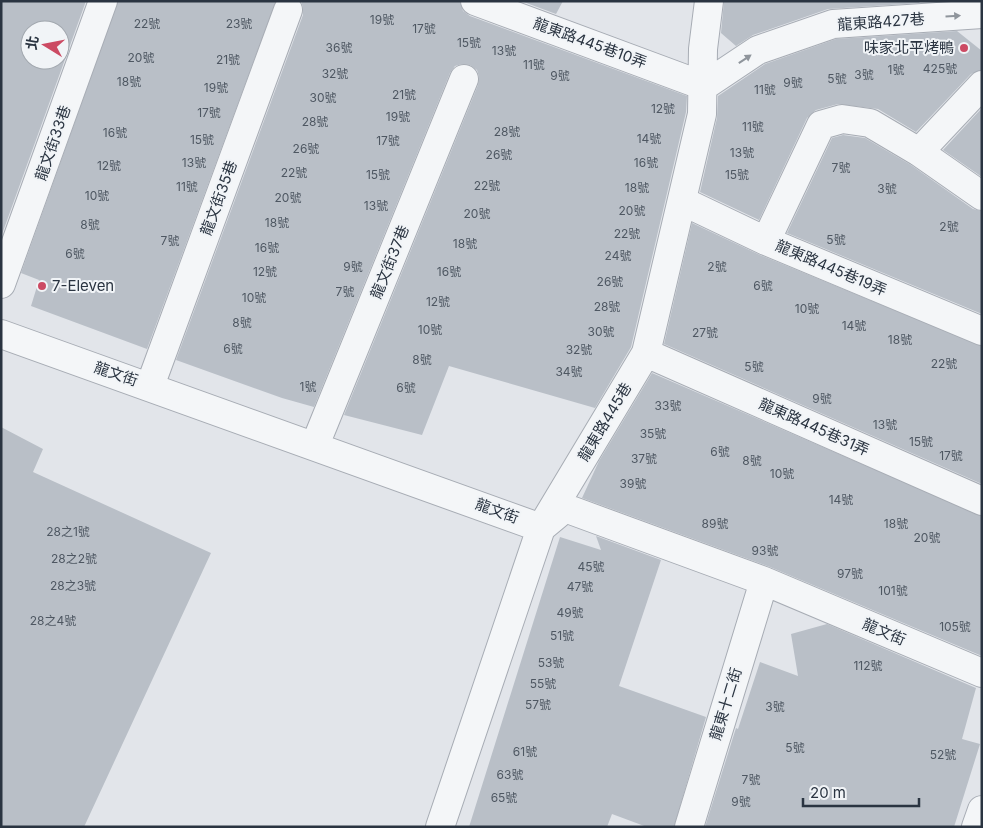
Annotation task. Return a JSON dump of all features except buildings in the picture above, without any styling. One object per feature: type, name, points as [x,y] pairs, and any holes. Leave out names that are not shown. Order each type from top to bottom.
[{"type":"street","name":"龍文街33巷","points":[[1,284],[103,1]]},
{"type":"street","name":"龍東路445巷10弄","points":[[475,1],[704,86]]},
{"type":"street","name":"龍東路445巷","points":[[440,827],[542,528],[646,353],[702,114],[704,86],[703,49],[708,1]]},
{"type":"street","name":"龍文街35巷","points":[[150,386],[288,10]]},
{"type":"street","name":"龍東路427巷","points":[[704,86],[758,50],[833,24],[982,14]]},
{"type":"street","name":"龍文街37巷","points":[[315,445],[464,79]]},
{"type":"street","points":[[919,152],[982,85]]},
{"type":"street","points":[[766,241],[821,125],[842,120],[870,123],[919,152],[982,196]]},
{"type":"street","name":"龍東路445巷19弄","points":[[682,201],[766,241],[982,331]]},
{"type":"street","name":"龍文街","points":[[1,334],[315,445],[542,528],[565,508],[764,581],[982,674]]},
{"type":"street","name":"龍東路445巷31弄","points":[[646,353],[982,502]]},
{"type":"street","name":"龍東十二街","points":[[689,827],[764,581]]},
{"type":"street","points":[[976,827],[982,810]]},
{"type":"place","name":"味家北平烤鴨","points":[[964,48]]},
{"type":"place","name":"7-Eleven","points":[[42,286]]}]
